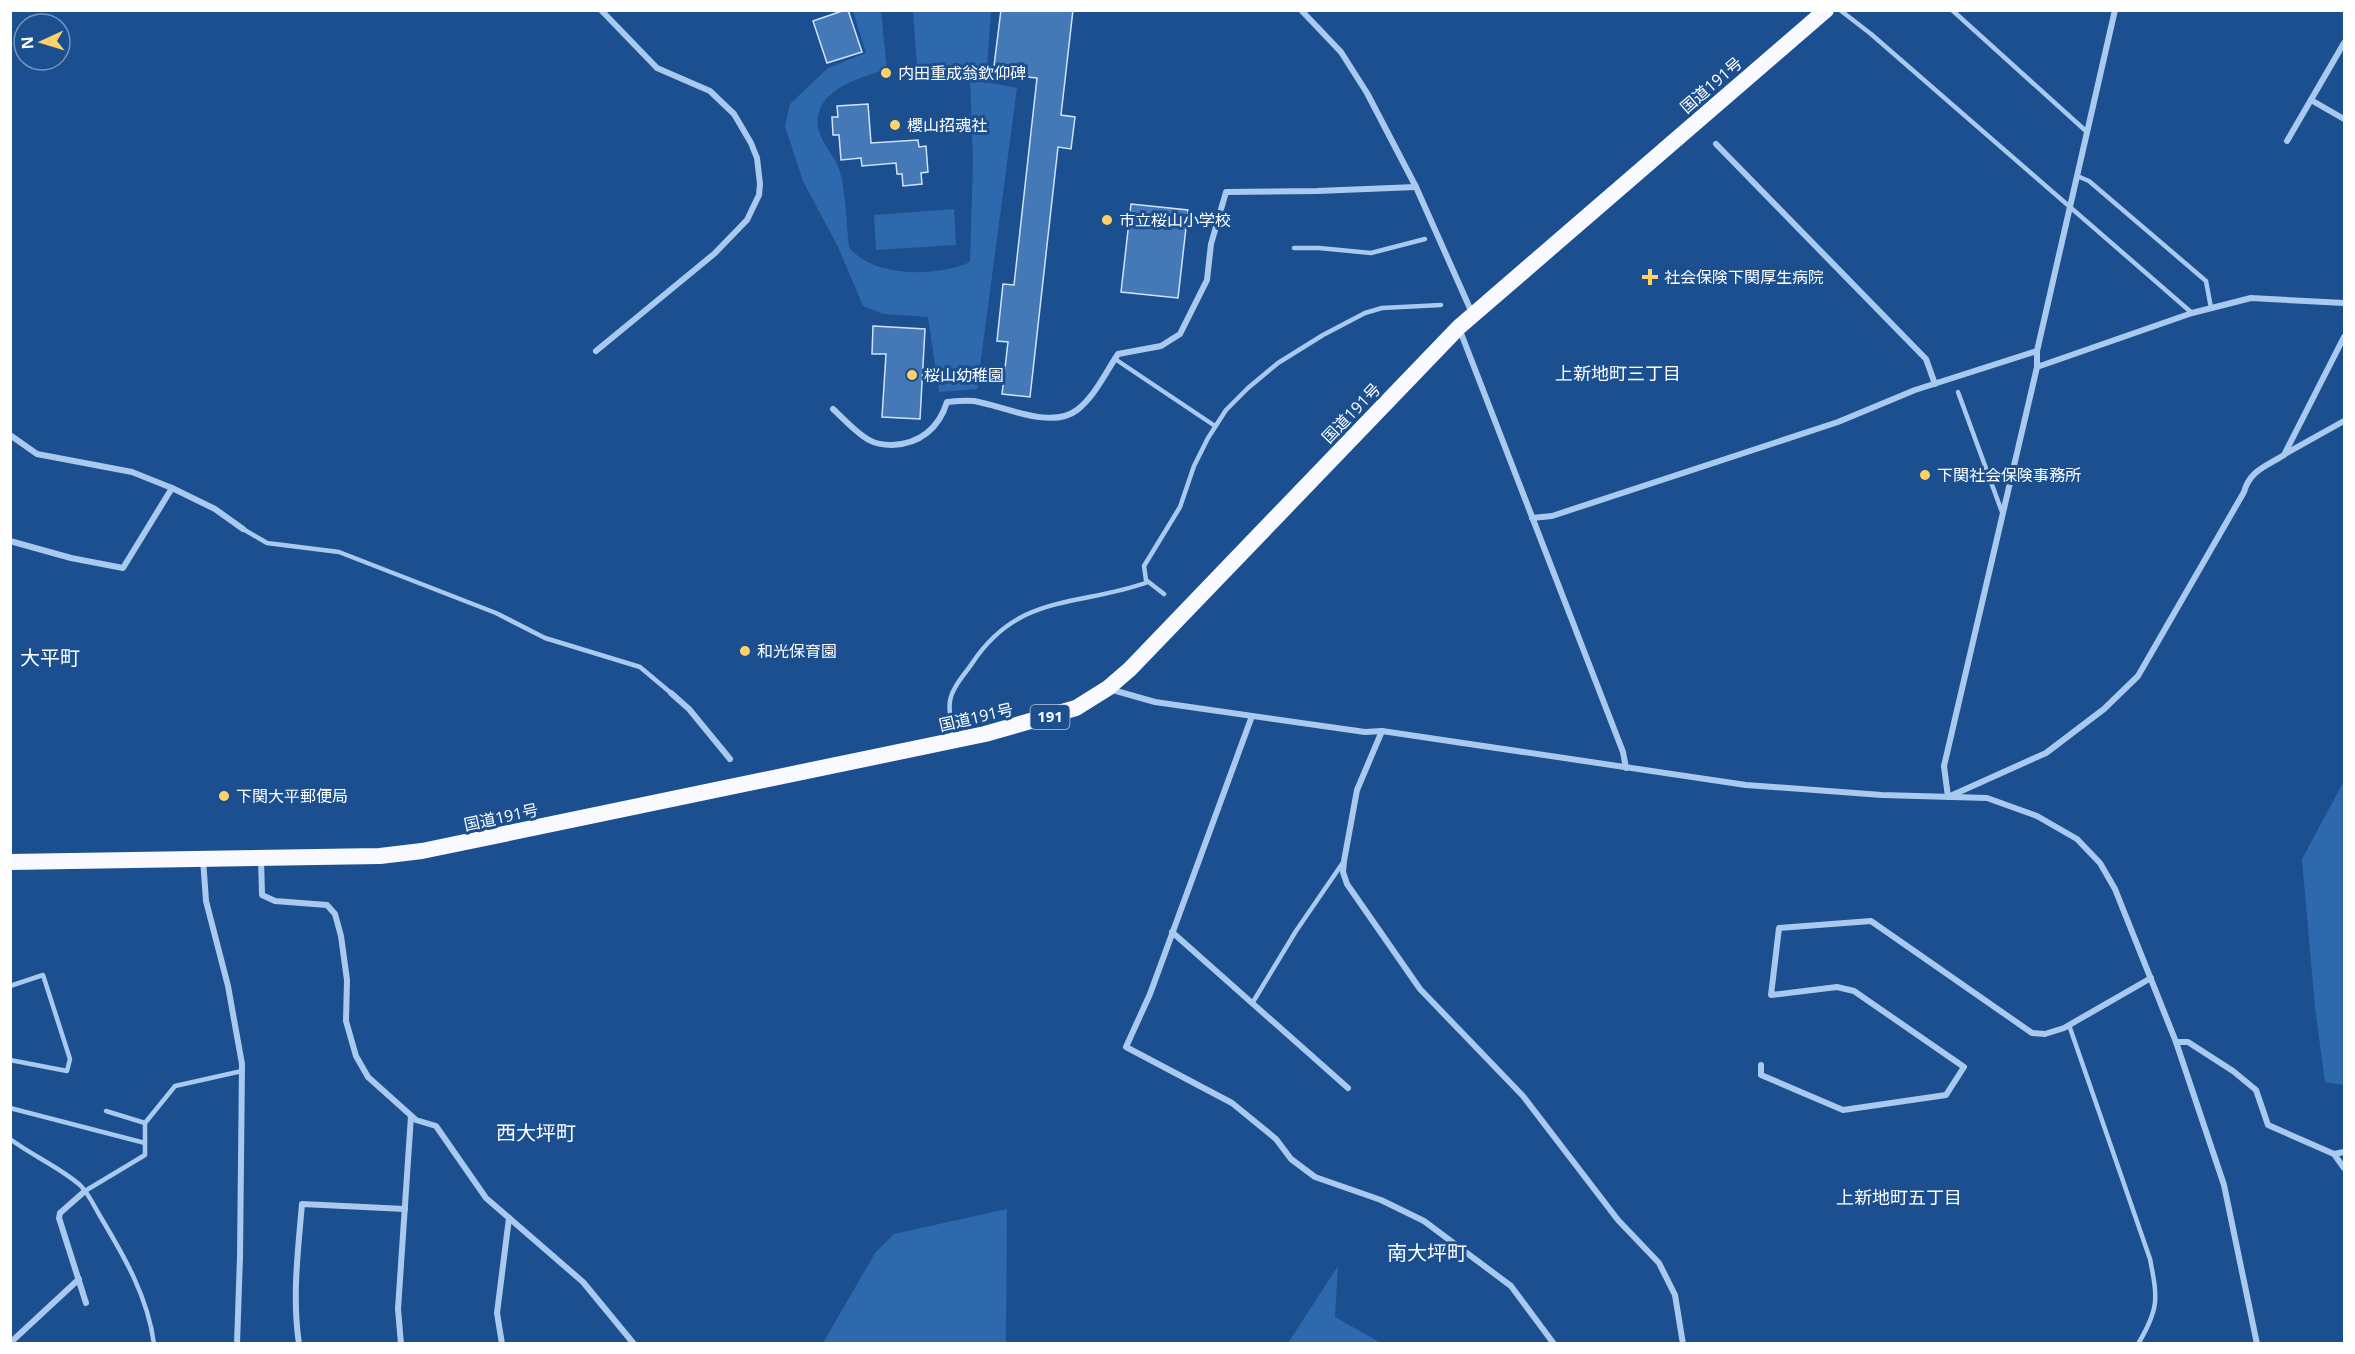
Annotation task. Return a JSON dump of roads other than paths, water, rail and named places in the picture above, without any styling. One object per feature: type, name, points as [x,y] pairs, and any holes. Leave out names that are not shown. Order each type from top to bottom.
[{"type":"highway","name":"国道191号","points":[[10,862],[380,856],[423,851],[954,741],[1044,719],[1076,708],[1108,688],[1130,669],[1458,327],[1826,10]]},
{"type":"street","points":[[596,351],[714,254],[747,220],[759,195],[760,184],[757,158],[751,143],[739,122],[722,101],[710,91],[657,68],[601,10]]},
{"type":"street","points":[[1301,10],[1341,52],[1367,93],[1416,187],[1472,314]]},
{"type":"street","points":[[1948,797],[1944,766],[2037,367],[2037,351],[2115,10]]},
{"type":"street","points":[[2286,141],[2344,43]]},
{"type":"street","points":[[2311,100],[2344,119]]},
{"type":"street","points":[[1716,144],[1926,359],[1935,384]]},
{"type":"street","points":[[832,409],[868,440],[877,444],[891,445],[907,444],[926,435],[943,414],[947,402],[971,401],[1030,416],[1058,418],[1078,410],[1118,354],[1161,346],[1180,334],[1207,280],[1211,244],[1226,192],[1416,187]]},
{"type":"street","points":[[2037,367],[2192,313],[2251,298],[2344,303]]},
{"type":"street","points":[[1458,327],[1623,752],[1626,768]]},
{"type":"street","points":[[2284,454],[2344,337]]},
{"type":"street","points":[[1532,518],[1551,516],[1838,422],[1935,384],[2037,351]]},
{"type":"street","points":[[1948,797],[2046,753],[2104,709],[2138,676],[2244,492],[2247,480],[2256,470],[2344,421]]},
{"type":"street","points":[[10,435],[37,454],[132,472],[172,488],[215,509],[243,529]]},
{"type":"street","points":[[10,541],[71,558],[123,568],[172,488]]},
{"type":"street","points":[[1108,688],[1155,702],[1365,732],[1382,731],[1746,785],[1882,795],[1987,798],[2021,809],[2047,821],[2086,846],[2100,863],[2115,889],[2151,978],[2176,1042],[2224,1185],[2257,1344]]},
{"type":"street","points":[[671,693],[689,709],[730,759]]},
{"type":"street","points":[[1252,716],[1150,994],[1126,1047],[1232,1103],[1276,1139],[1291,1159],[1315,1177],[1381,1200],[1424,1221],[1511,1286],[1554,1344]]},
{"type":"street","points":[[1382,731],[1357,790],[1344,861],[1347,884],[1420,989],[1523,1096],[1618,1220],[1659,1263],[1675,1294],[1683,1344]]},
{"type":"street","points":[[261,858],[262,895],[275,901],[327,905],[335,914],[341,936],[347,980],[346,1021],[356,1056],[368,1077],[416,1120],[436,1126],[486,1198],[583,1282],[634,1344]]},
{"type":"street","points":[[203,859],[206,900],[228,986],[242,1071],[237,1344]]},
{"type":"street","points":[[1761,1065],[1761,1075],[1843,1110],[1946,1095],[1964,1067],[1854,992],[1837,987],[1771,995],[1779,928],[1870,921],[2032,1033],[2045,1034],[2069,1025],[2151,978]]},
{"type":"street","points":[[1172,932],[1348,1088]]},
{"type":"street","points":[[2176,1042],[2188,1042],[2233,1071],[2256,1090],[2268,1125],[2334,1154],[2344,1168]]},
{"type":"street","points":[[401,1344],[399,1309],[411,1116]]},
{"type":"street","points":[[2334,1154],[2344,1152]]},
{"type":"street","points":[[85,1191],[60,1213],[59,1218],[86,1303]]},
{"type":"street","points":[[299,1344],[297,1258],[302,1204],[405,1209]]},
{"type":"street","points":[[502,1344],[497,1313],[509,1218]]},
{"type":"street","points":[[10,1342],[79,1279]]},
{"type":"lane","points":[[1840,10],[2071,205],[2192,313]]},
{"type":"lane","points":[[1952,10],[2087,132]]},
{"type":"lane","points":[[2077,176],[2090,181],[2206,281],[2211,308]]},
{"type":"lane","points":[[1294,248],[1371,253],[1425,239]]},
{"type":"lane","points":[[1164,594],[1148,582],[1144,574],[1144,566],[1180,507],[1194,466],[1226,410],[1278,363],[1350,320],[1382,308],[1441,305]]},
{"type":"lane","points":[[1115,359],[1215,426]]},
{"type":"lane","points":[[1958,392],[2002,512]]},
{"type":"lane","points":[[243,529],[267,543],[339,552],[496,613],[545,638],[640,667],[671,693]]},
{"type":"lane","points":[[954,741],[949,703],[953,692],[977,657],[1001,631],[1033,610],[1082,598],[1117,593],[1148,582]]},
{"type":"lane","points":[[1253,1002],[1296,931],[1344,861]]},
{"type":"lane","points":[[10,986],[42,975],[70,1059],[67,1071],[10,1060]]},
{"type":"lane","points":[[2069,1025],[2150,1259],[2155,1307],[2150,1323],[2138,1344]]},
{"type":"lane","points":[[85,1191],[106,1176],[145,1155],[145,1123],[175,1086],[242,1071]]},
{"type":"lane","points":[[10,1108],[146,1143]]},
{"type":"lane","points":[[106,1111],[145,1123]]},
{"type":"lane","points":[[10,1139],[60,1170],[85,1191],[116,1242],[140,1290],[151,1322],[154,1344]]},
{"type":"place","name":"内田重成翁欽仰碑","points":[[886,73]]},
{"type":"place","name":"櫻山招魂社","points":[[895,125]]},
{"type":"place","name":"市立桜山小学校","points":[[1107,220]]},
{"type":"place","name":"社会保険下関厚生病院","points":[[1650,277]]},
{"type":"place","name":"桜山幼稚園","points":[[912,375]]},
{"type":"place","name":"下関社会保険事務所","points":[[1925,475]]},
{"type":"place","name":"和光保育園","points":[[745,651]]},
{"type":"place","name":"下関大平郵便局","points":[[224,796]]},
{"type":"district","name":"上新地町三丁目","points":[[1618,374]]},
{"type":"district","name":"大平町","points":[[50,658]]},
{"type":"district","name":"西大坪町","points":[[536,1133]]},
{"type":"district","name":"上新地町五丁目","points":[[1899,1198]]},
{"type":"district","name":"南大坪町","points":[[1427,1253]]}]
